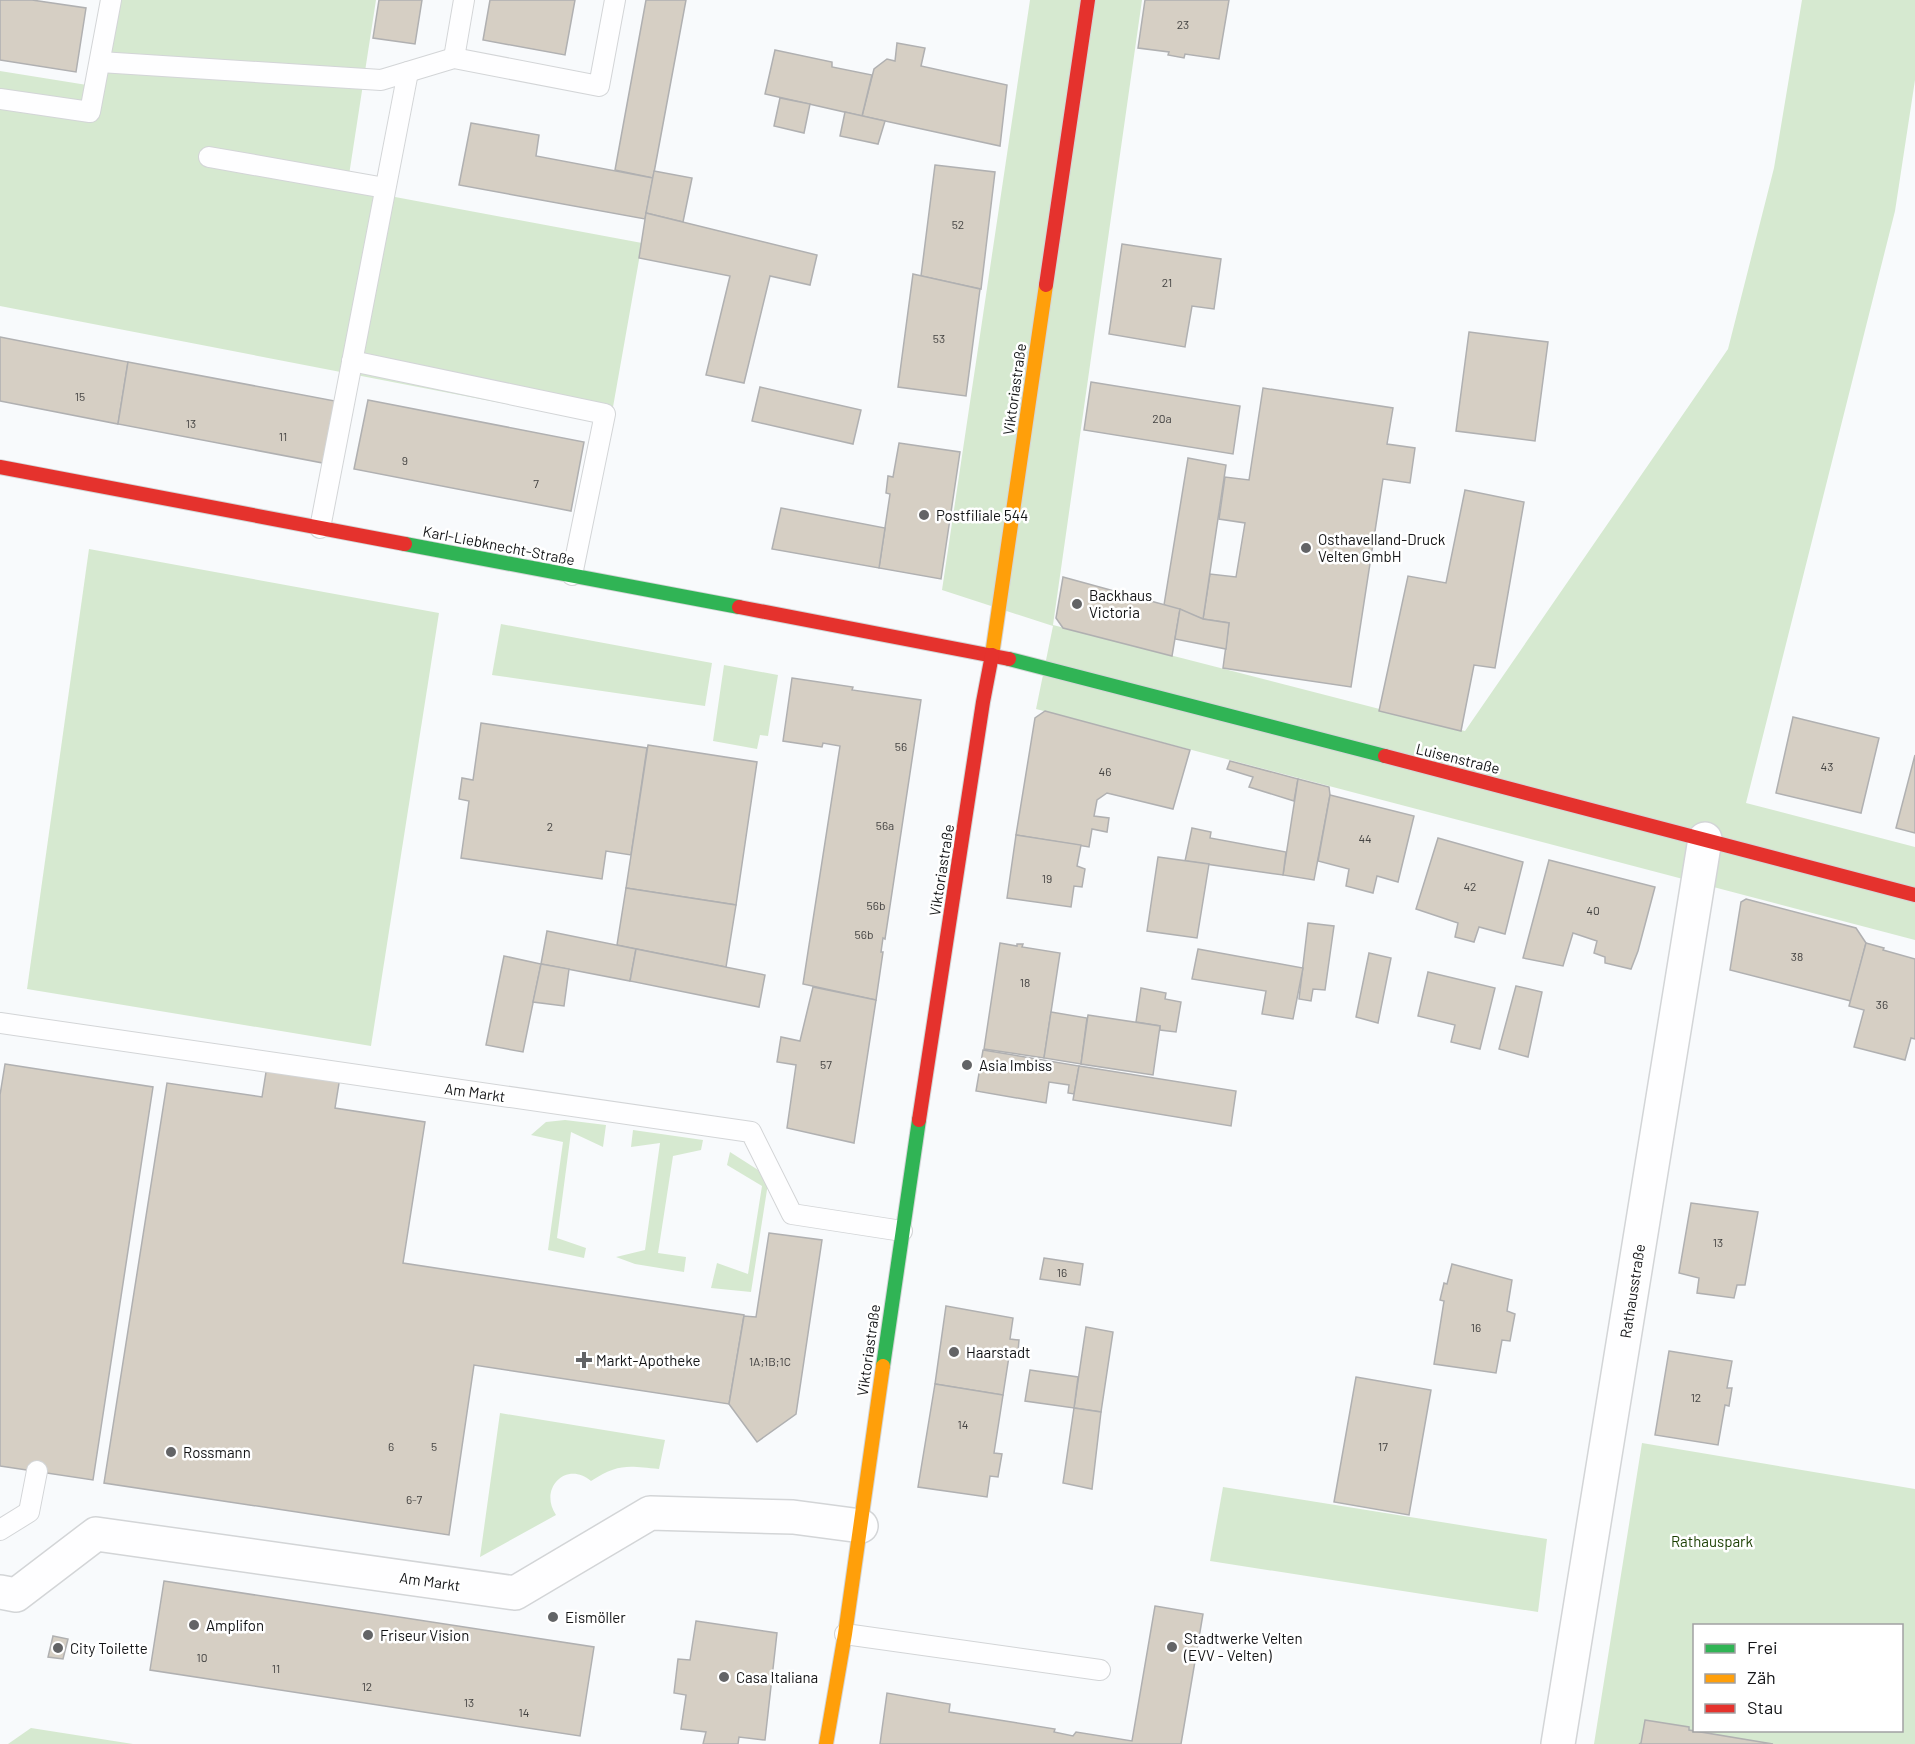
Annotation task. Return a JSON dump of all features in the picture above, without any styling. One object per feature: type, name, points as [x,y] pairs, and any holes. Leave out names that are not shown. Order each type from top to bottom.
[{"type":"street","name":"Viktoriastraße","points":[[826,1744],[845,1634],[902,1231],[992,655],[1088,0]]},
{"type":"street","name":"Karl-Liebknecht-Straße","points":[[0,467],[992,655]]},
{"type":"street","name":"Luisenstraße","points":[[992,655],[1705,838],[1915,895]]},
{"type":"street","name":"Rathausstraße","points":[[1558,1744],[1705,838]]},
{"type":"street","name":"Am Markt","points":[[0,1592],[16,1595],[96,1534],[515,1593],[650,1513],[793,1517],[861,1526]]},
{"type":"lane","points":[[0,99],[90,112],[111,0]]},
{"type":"lane","points":[[454,58],[464,0]]},
{"type":"lane","points":[[100,62],[381,80],[454,58],[599,86],[615,0]]},
{"type":"lane","points":[[320,528],[408,72]]},
{"type":"lane","points":[[209,157],[386,188]]},
{"type":"lane","points":[[352,361],[605,414],[572,575]]},
{"type":"lane","name":"Am Markt","points":[[0,1023],[751,1132],[792,1214],[902,1231]]},
{"type":"lane","points":[[0,1530],[29,1512],[37,1472]]},
{"type":"lane","points":[[845,1634],[1100,1670]]},
{"type":"green space","points":[[102,0],[376,0],[347,188],[642,243],[610,424],[0,306],[0,71],[87,85]]},
{"type":"green space","points":[[1030,0],[1142,0],[1053,625],[1465,731],[1728,349],[1774,168],[1802,0],[1915,0],[1915,80],[1895,211],[1746,803],[1915,847],[1915,940],[1036,709],[1053,626],[942,590]]},
{"type":"green space","points":[[89,549],[439,613],[371,1046],[27,989]]},
{"type":"green space","points":[[501,624],[712,663],[705,706],[492,675]]},
{"type":"green space","points":[[724,665],[778,675],[768,736],[760,735],[757,749],[713,741]]},
{"type":"green space","points":[[565,1120],[606,1125],[603,1147],[571,1132],[557,1238],[586,1248],[584,1258],[548,1250],[563,1142],[531,1135],[546,1122]]},
{"type":"green space","points":[[633,1130],[703,1140],[701,1150],[673,1156],[658,1253],[686,1257],[684,1272],[635,1264],[616,1257],[645,1250],[660,1143],[631,1147]]},
{"type":"green space","points":[[730,1152],[769,1177],[751,1292],[711,1288],[717,1263],[748,1274],[762,1186],[727,1165]]},
{"type":"green space","points":[[500,1413],[665,1440],[659,1469],[624,1467],[609,1471],[591,1481],[582,1475],[565,1475],[558,1480],[550,1495],[551,1505],[556,1515],[480,1557]]},
{"type":"green space","name":"Rathauspark","points":[[1642,1443],[1915,1489],[1915,1744],[1594,1744]]},
{"type":"green space","points":[[1223,1487],[1547,1539],[1538,1612],[1210,1561]]},
{"type":"green space","points":[[31,1728],[133,1744],[8,1744]]},
{"type":"building","points":[[0,0],[32,0],[86,8],[76,72],[0,60]]},
{"type":"building","points":[[379,0],[422,0],[415,44],[373,38]]},
{"type":"building","points":[[490,0],[575,0],[565,55],[483,40]]},
{"type":"building","points":[[646,0],[686,0],[653,178],[615,170]]},
{"type":"building","points":[[1145,0],[1229,0],[1219,59],[1185,54],[1184,58],[1168,55],[1169,52],[1138,48]]},
{"type":"building","points":[[897,43],[925,48],[921,66],[1007,85],[1000,146],[862,116],[874,69],[887,59],[895,61]]},
{"type":"building","points":[[775,50],[832,62],[832,67],[872,75],[862,116],[765,94]]},
{"type":"building","points":[[780,98],[810,104],[804,133],[774,126]]},
{"type":"building","points":[[845,112],[885,121],[878,144],[840,136]]},
{"type":"building","points":[[471,123],[539,135],[536,156],[653,178],[645,219],[459,185]]},
{"type":"building","points":[[935,165],[995,172],[981,289],[921,276]]},
{"type":"building","points":[[654,171],[692,178],[683,222],[646,213]]},
{"type":"building","points":[[646,213],[817,255],[810,285],[770,276],[744,383],[706,375],[730,276],[639,258]]},
{"type":"building","points":[[1122,244],[1221,259],[1214,309],[1192,306],[1185,347],[1109,334]]},
{"type":"building","points":[[913,274],[980,289],[966,396],[898,387]]},
{"type":"building","points":[[1469,332],[1548,342],[1535,441],[1456,431]]},
{"type":"building","points":[[0,337],[128,362],[118,424],[0,401]]},
{"type":"building","points":[[128,362],[335,401],[323,463],[118,424]]},
{"type":"building","points":[[1091,382],[1240,406],[1233,454],[1084,430]]},
{"type":"building","points":[[760,387],[861,410],[853,444],[752,421]]},
{"type":"building","name":"Osthavelland-Druck Velten GmbH","points":[[1263,388],[1393,408],[1387,444],[1415,448],[1410,483],[1383,479],[1351,687],[1223,668],[1229,623],[1203,619],[1210,574],[1236,577],[1245,523],[1219,519],[1225,477],[1249,480]]},
{"type":"building","points":[[368,400],[584,442],[571,511],[354,469]]},
{"type":"building","points":[[899,443],[960,452],[941,579],[879,568],[890,494],[886,493],[888,476],[893,477]]},
{"type":"building","points":[[1188,458],[1226,465],[1203,619],[1164,605]]},
{"type":"building","points":[[1465,490],[1524,502],[1495,668],[1474,665],[1461,731],[1379,711],[1408,576],[1446,583]]},
{"type":"building","points":[[781,508],[885,528],[879,568],[772,549]]},
{"type":"building","points":[[1063,577],[1180,609],[1172,656],[1063,628],[1056,618]]},
{"type":"building","points":[[1180,609],[1203,619],[1229,623],[1226,649],[1175,639]]},
{"type":"building","points":[[792,678],[921,700],[885,939],[883,938],[876,1000],[803,984],[840,746],[823,743],[822,747],[783,741]]},
{"type":"building","points":[[1045,711],[1190,750],[1173,809],[1107,793],[1097,800],[1094,816],[1109,818],[1107,832],[1092,829],[1089,847],[1016,835],[1035,718]]},
{"type":"building","points":[[1793,717],[1879,738],[1861,813],[1776,793]]},
{"type":"building","points":[[481,723],[647,748],[631,855],[606,851],[602,879],[461,858],[469,801],[459,799],[462,778],[473,780]]},
{"type":"building","points":[[648,745],[757,762],[736,905],[626,888]]},
{"type":"building","points":[[1915,755],[1915,833],[1896,828]]},
{"type":"building","points":[[1230,761],[1298,779],[1294,801],[1249,787],[1253,777],[1227,769]]},
{"type":"building","points":[[1298,779],[1329,787],[1330,795],[1314,880],[1283,875]]},
{"type":"building","points":[[1330,795],[1414,816],[1398,882],[1377,876],[1373,893],[1346,886],[1349,869],[1318,861]]},
{"type":"building","points":[[1192,828],[1211,832],[1210,838],[1286,852],[1283,875],[1185,861]]},
{"type":"building","points":[[1016,835],[1081,845],[1077,866],[1085,869],[1082,887],[1074,886],[1071,907],[1007,898]]},
{"type":"building","points":[[1438,838],[1523,862],[1505,934],[1479,927],[1474,942],[1455,937],[1458,923],[1416,909]]},
{"type":"building","points":[[1158,857],[1209,864],[1197,938],[1147,931]]},
{"type":"building","points":[[1549,860],[1655,887],[1631,969],[1605,963],[1605,957],[1594,953],[1597,941],[1573,933],[1563,966],[1523,958]]},
{"type":"building","points":[[626,888],[736,905],[726,967],[617,945]]},
{"type":"building","points":[[1746,899],[1856,928],[1866,943],[1851,1001],[1730,970],[1741,902]]},
{"type":"building","points":[[1308,923],[1334,926],[1325,990],[1313,989],[1311,1001],[1299,999]]},
{"type":"building","points":[[547,931],[636,949],[630,981],[541,964]]},
{"type":"building","points":[[1000,943],[1017,946],[1017,944],[1023,944],[1022,947],[1060,953],[1044,1058],[984,1049]]},
{"type":"building","points":[[1866,943],[1915,959],[1915,1039],[1911,1038],[1905,1060],[1854,1047],[1864,1010],[1849,1006]]},
{"type":"building","points":[[636,949],[765,975],[759,1007],[630,981]]},
{"type":"building","points":[[1198,949],[1303,968],[1293,1019],[1262,1014],[1266,991],[1192,979]]},
{"type":"building","points":[[1369,953],[1391,958],[1378,1023],[1356,1017]]},
{"type":"building","points":[[504,956],[541,964],[523,1052],[486,1045]]},
{"type":"building","points":[[541,964],[569,969],[564,1006],[533,1002]]},
{"type":"building","points":[[1428,972],[1495,988],[1480,1049],[1451,1042],[1455,1025],[1418,1016]]},
{"type":"building","points":[[1516,986],[1542,992],[1528,1057],[1499,1049]]},
{"type":"building","points":[[813,987],[876,1000],[854,1143],[787,1128],[796,1065],[777,1062],[781,1037],[800,1041]]},
{"type":"building","points":[[1141,988],[1166,993],[1165,999],[1181,1002],[1176,1032],[1160,1030],[1160,1026],[1136,1022]]},
{"type":"building","points":[[1051,1012],[1087,1018],[1081,1064],[1044,1058]]},
{"type":"building","points":[[1088,1015],[1160,1026],[1153,1075],[1081,1064]]},
{"type":"building","points":[[983,1050],[1079,1066],[1074,1094],[1068,1093],[1069,1085],[1049,1082],[1046,1103],[976,1091]]},
{"type":"building","points":[[5,1064],[153,1087],[93,1480],[0,1466],[0,1095]]},
{"type":"building","points":[[267,1066],[340,1077],[335,1108],[425,1122],[403,1263],[744,1315],[729,1404],[474,1365],[449,1535],[104,1483],[167,1083],[262,1097]]},
{"type":"building","points":[[1079,1066],[1236,1091],[1231,1126],[1073,1100]]},
{"type":"building","points":[[1691,1203],[1758,1212],[1745,1285],[1737,1285],[1734,1298],[1697,1293],[1699,1278],[1679,1273]]},
{"type":"building","points":[[769,1233],[822,1240],[796,1414],[757,1442],[729,1404],[744,1316],[756,1317]]},
{"type":"building","points":[[1044,1258],[1083,1264],[1080,1285],[1040,1279]]},
{"type":"building","points":[[1452,1264],[1512,1280],[1507,1311],[1515,1314],[1510,1341],[1502,1340],[1496,1373],[1434,1364],[1444,1301],[1440,1300]]},
{"type":"building","points":[[946,1306],[1013,1318],[1010,1339],[1019,1340],[1018,1351],[1010,1350],[1003,1395],[935,1384]]},
{"type":"building","points":[[1086,1327],[1113,1332],[1101,1412],[1074,1408]]},
{"type":"building","points":[[1669,1351],[1732,1361],[1727,1388],[1732,1388],[1729,1406],[1725,1405],[1718,1445],[1655,1435]]},
{"type":"building","points":[[1030,1370],[1078,1377],[1074,1408],[1025,1401]]},
{"type":"building","points":[[1356,1377],[1431,1390],[1409,1515],[1334,1502]]},
{"type":"building","points":[[935,1384],[1003,1395],[994,1453],[1002,1454],[998,1477],[990,1476],[987,1497],[918,1487]]},
{"type":"building","points":[[1074,1408],[1101,1412],[1092,1489],[1063,1483]]},
{"type":"building","points":[[164,1581],[594,1647],[580,1736],[150,1670]]},
{"type":"building","name":"Stadtwerke Velten (EVV - Velten)","points":[[1155,1606],[1203,1614],[1181,1744],[880,1744],[887,1693],[950,1704],[949,1712],[1055,1729],[1054,1732],[1073,1736],[1076,1732],[1132,1741]]},
{"type":"building","name":"Casa Italiana","points":[[696,1621],[777,1633],[765,1740],[739,1737],[738,1744],[703,1744],[706,1732],[681,1729],[686,1695],[674,1693],[678,1659],[690,1660]]},
{"type":"building","name":"City Toilette","points":[[53,1636],[68,1639],[63,1659],[48,1657]]},
{"type":"building","points":[[1645,1720],[1689,1727],[1689,1730],[1693,1732],[1773,1744],[1639,1744]]},
{"type":"traffic: fast","points":[[405,544],[739,607]]},
{"type":"traffic: fast","points":[[1009,659],[1385,756]]},
{"type":"traffic: fast","points":[[883,1366],[919,1120]]},
{"type":"traffic: slow","points":[[992,655],[1046,285]]},
{"type":"traffic: slow","points":[[826,1744],[845,1634],[883,1366]]},
{"type":"traffic: jam","points":[[1046,285],[1088,0]]},
{"type":"traffic: jam","points":[[0,467],[405,544]]},
{"type":"traffic: jam","points":[[739,607],[1009,659]]},
{"type":"traffic: jam","points":[[919,1120],[992,655]]},
{"type":"traffic: jam","points":[[1385,756],[1915,895]]},
{"type":"place","name":"Postfiliale 544","points":[[924,515]]},
{"type":"place","name":"Osthavelland-Druck Velten GmbH","points":[[1306,548]]},
{"type":"place","name":"Backhaus Victoria","points":[[1077,604]]},
{"type":"place","name":"Asia Imbiss","points":[[967,1065]]},
{"type":"place","name":"Haarstadt","points":[[954,1352]]},
{"type":"place","name":"Markt-Apotheke","points":[[584,1360]]},
{"type":"place","name":"Rossmann","points":[[171,1452]]},
{"type":"place","name":"Eismöller","points":[[553,1617]]},
{"type":"place","name":"Amplifon","points":[[194,1625]]},
{"type":"place","name":"Friseur Vision","points":[[368,1635]]},
{"type":"place","name":"Stadtwerke Velten (EVV - Velten)","points":[[1172,1647]]},
{"type":"place","name":"City Toilette","points":[[58,1648]]},
{"type":"place","name":"Casa Italiana","points":[[724,1677]]}]
